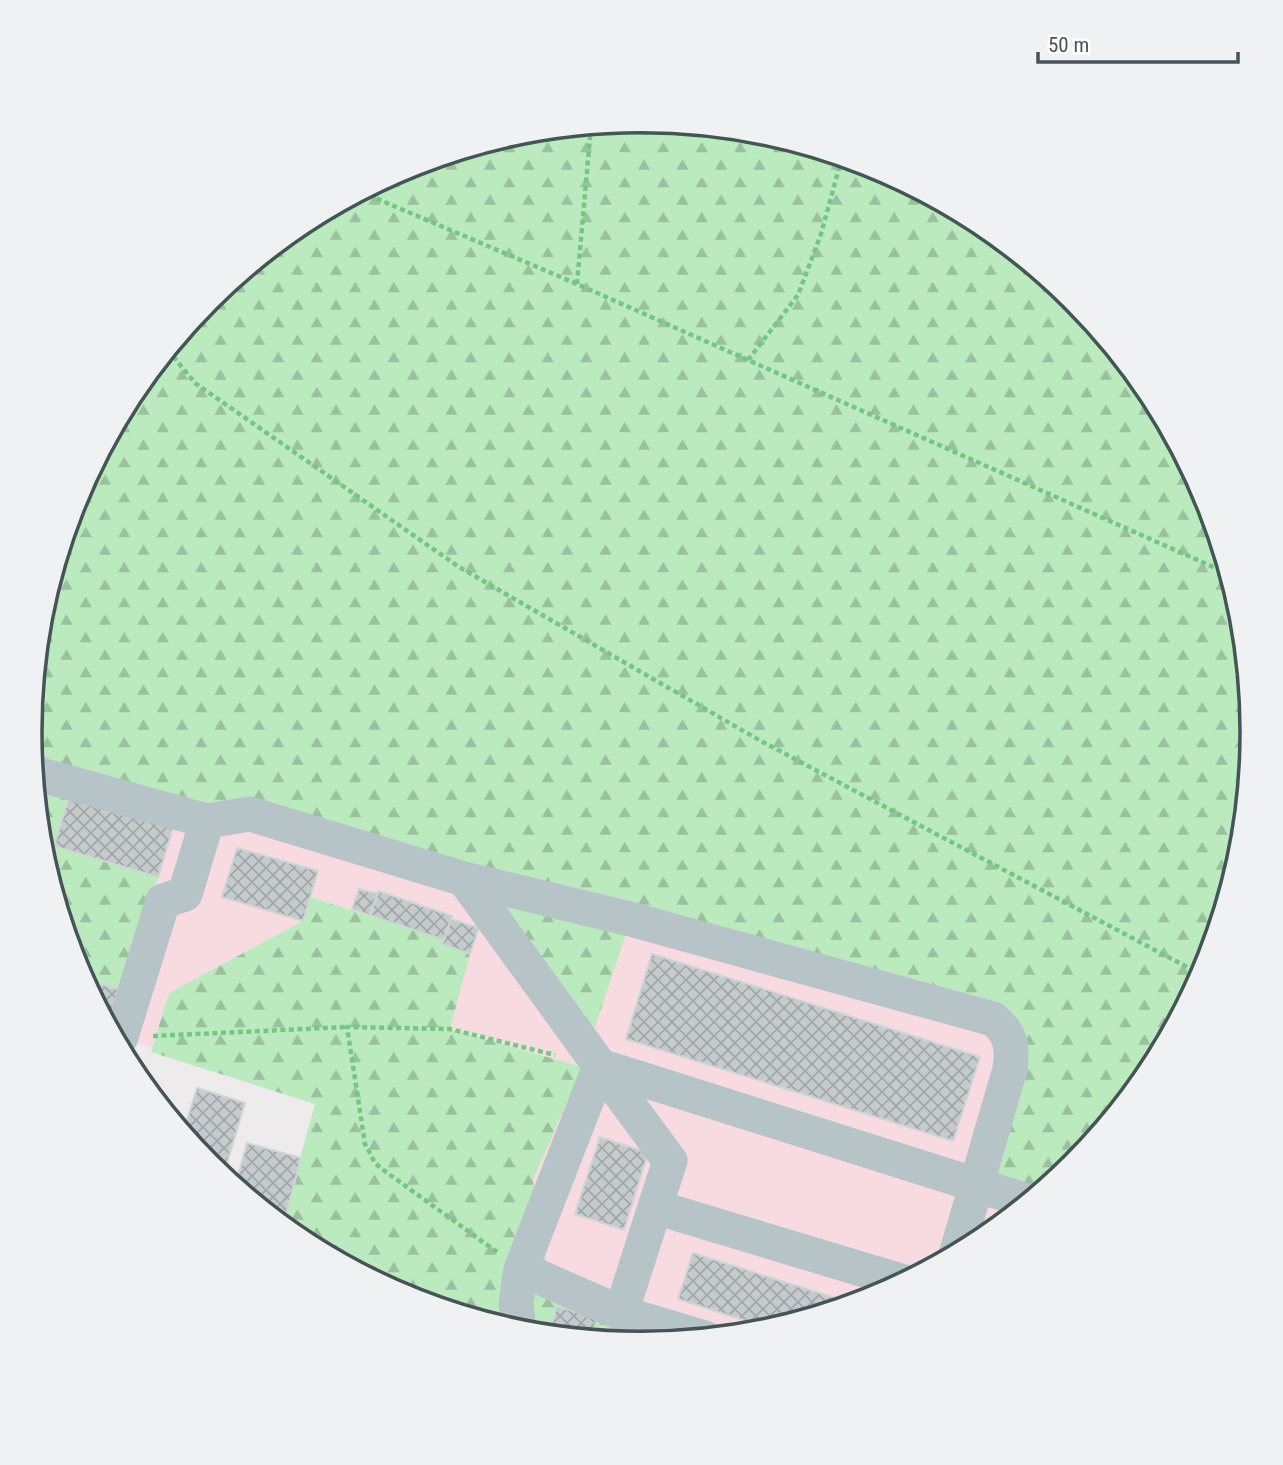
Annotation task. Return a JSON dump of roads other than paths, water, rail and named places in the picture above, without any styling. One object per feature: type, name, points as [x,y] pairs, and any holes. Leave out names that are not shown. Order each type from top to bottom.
[{"type":"lane","points":[[43,776],[207,821],[250,814],[464,879],[631,919],[993,1019],[1005,1028],[1010,1040],[1010,1069],[960,1240]]},
{"type":"lane","points":[[120,1028],[163,901],[185,894],[207,821]]},
{"type":"lane","points":[[464,879],[670,1161],[621,1312]]},
{"type":"lane","points":[[600,1066],[1018,1198]]},
{"type":"lane","points":[[518,1318],[516,1304],[521,1269],[600,1066]]},
{"type":"lane","points":[[655,1207],[890,1278]]},
{"type":"lane","points":[[521,1269],[621,1312],[682,1331]]}]
